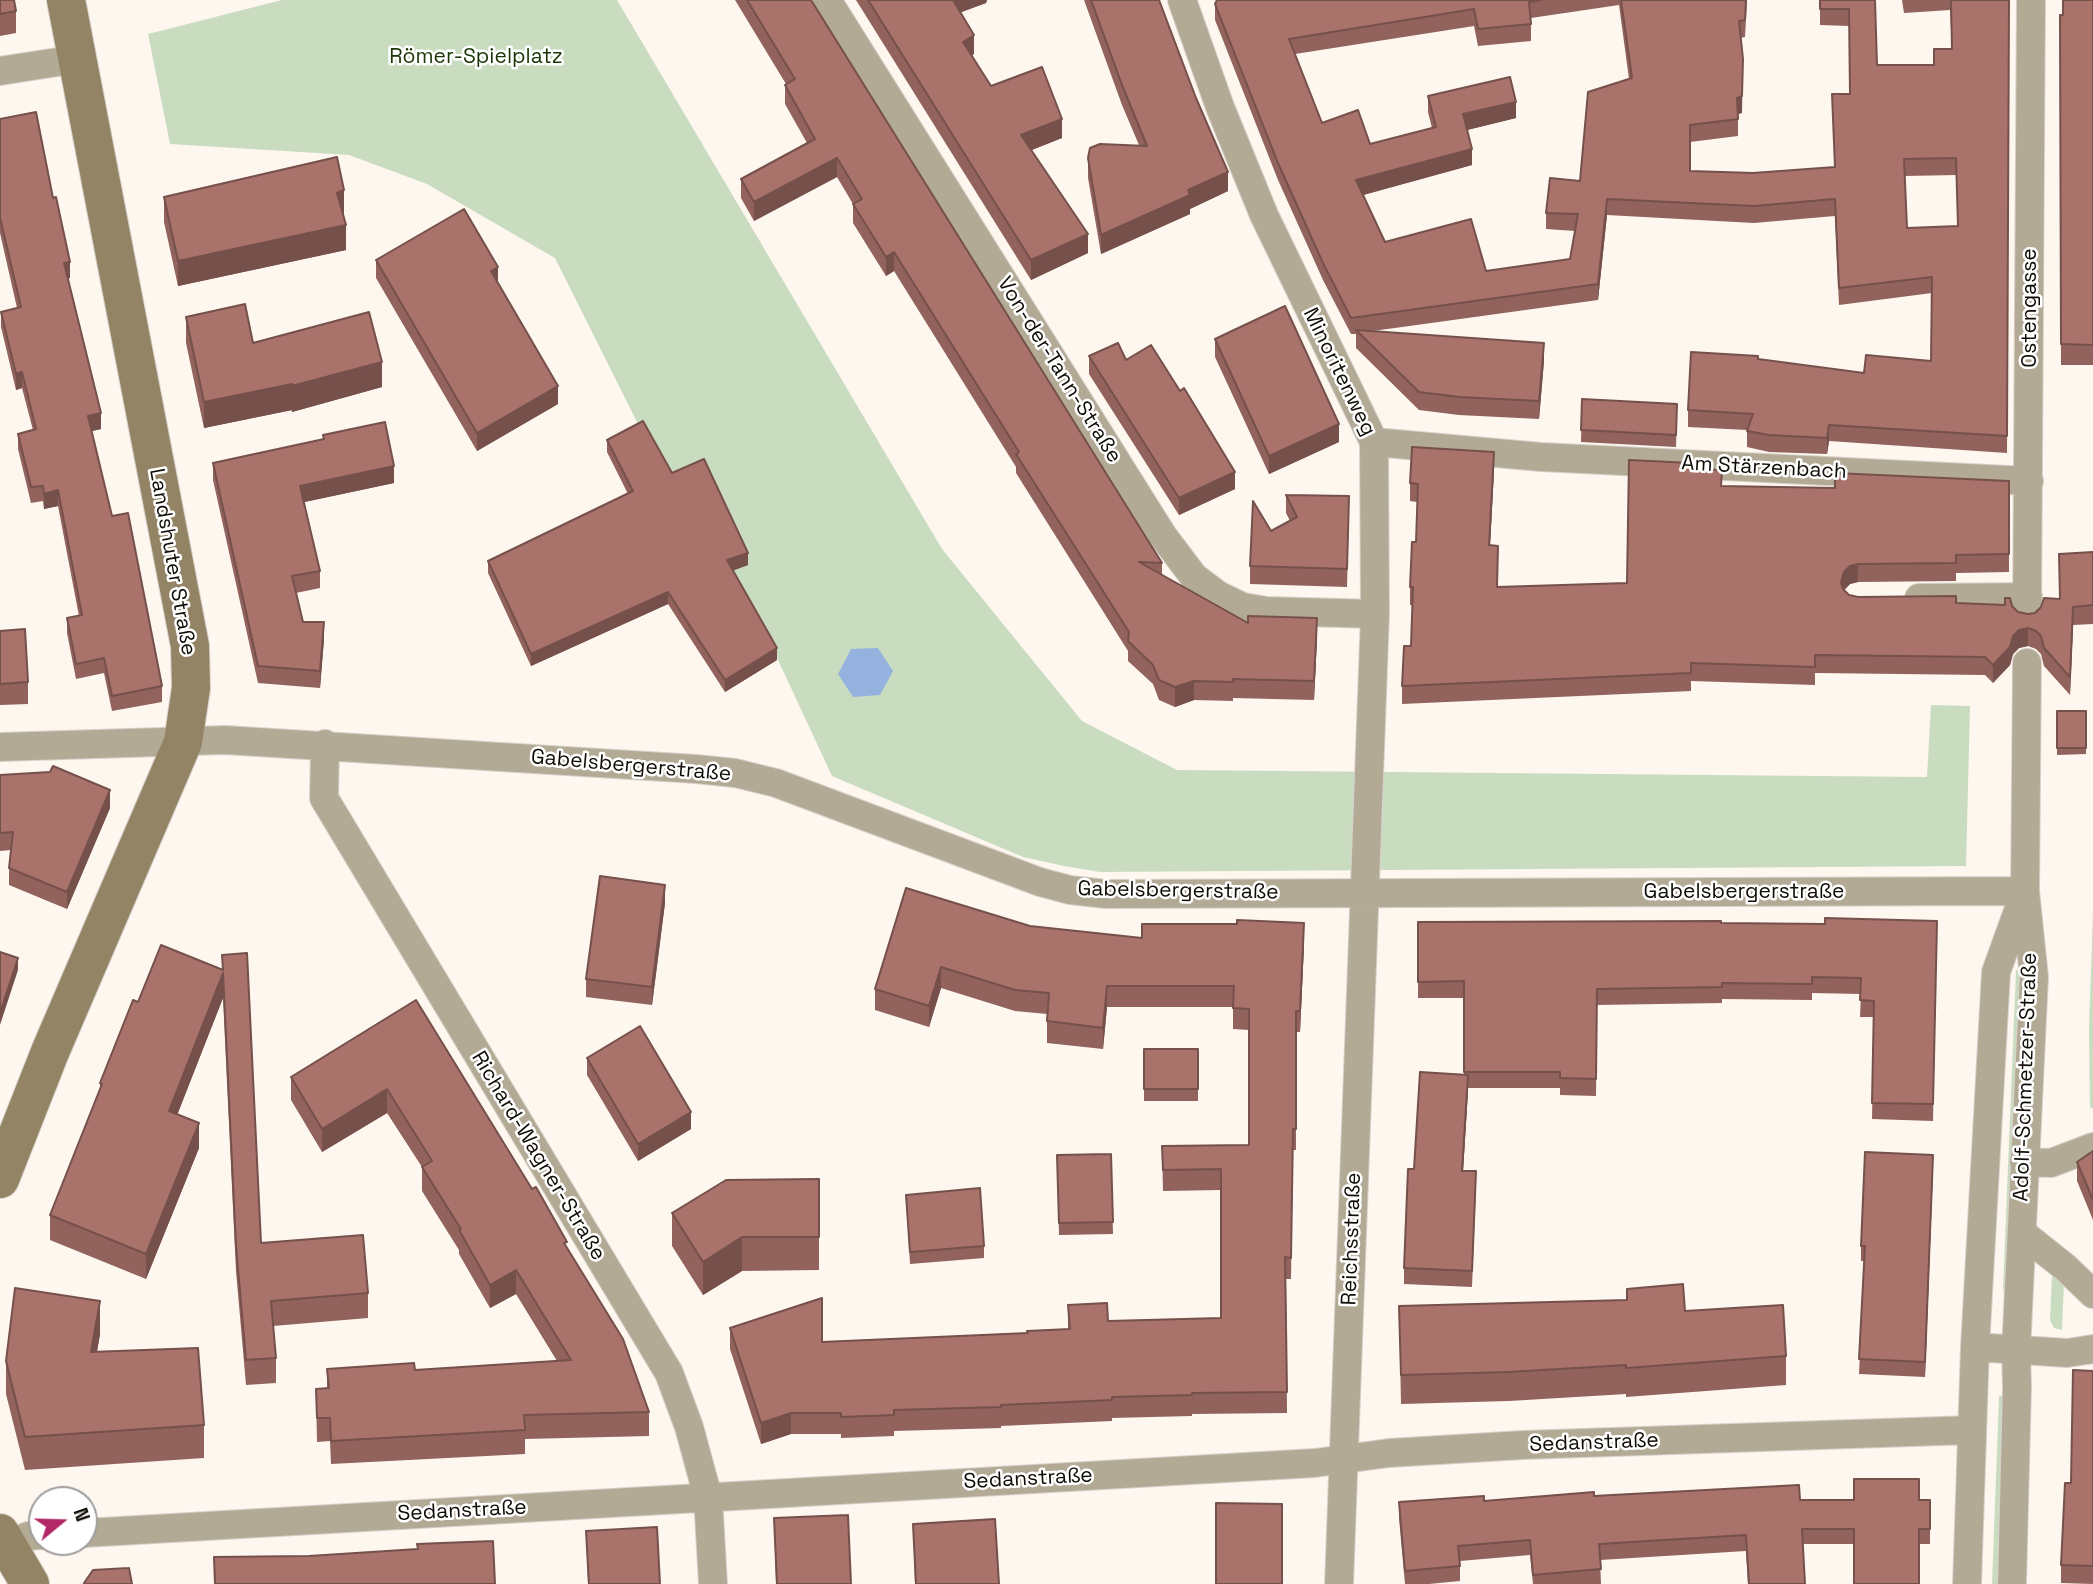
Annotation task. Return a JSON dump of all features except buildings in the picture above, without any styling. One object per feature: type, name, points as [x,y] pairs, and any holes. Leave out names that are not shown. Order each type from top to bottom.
[{"type":"street","name":"Landshuter Straße","points":[[0,1179],[50,1052],[183,742],[191,688],[190,646],[66,0]]},
{"type":"street","name":"Von-der-Tann-Straße","points":[[827,0],[1163,536],[1194,577],[1218,595],[1243,607],[1267,611],[1375,614]]},
{"type":"street","name":"Ostengasse","points":[[1896,598],[2028,607],[2031,0]]},
{"type":"street","name":"Minoritenweg","points":[[1191,2],[1220,107],[1264,215],[1374,442],[1375,614],[1365,894]]},
{"type":"street","points":[[0,71],[77,59]]},
{"type":"street","name":"Am Stärzenbach","points":[[1374,442],[1541,457],[2029,481]]},
{"type":"street","points":[[2025,891],[2027,663]]},
{"type":"street","name":"Gabelsbergerstraße","points":[[0,747],[225,740],[325,744],[696,769],[735,774],[776,783],[1040,882],[1070,890],[1106,894],[2025,891]]},
{"type":"street","name":"Richard-Wagner-Straße","points":[[325,744],[324,797],[669,1373],[686,1418],[708,1497],[713,1584]]},
{"type":"street","name":"Adolf-Schmetzer-Straße","points":[[2012,1584],[2016,1351],[2034,977],[2025,891]]},
{"type":"street","name":"Adolf-Schmetzer-Straße","points":[[1968,1584],[1975,1347],[1996,972],[2025,891]]},
{"type":"street","name":"Reichsstraße","points":[[1339,1584],[1365,894]]},
{"type":"street","points":[[2024,1162],[2052,1163],[2093,1147]]},
{"type":"street","points":[[2022,1233],[2066,1268],[2093,1294]]},
{"type":"street","points":[[1975,1347],[2067,1353],[2093,1349]]},
{"type":"street","name":"Sedanstraße","points":[[98,1532],[1315,1463],[1389,1453],[1523,1445],[1972,1430]]},
{"type":"street","points":[[17,1538],[30,1584]]},
{"type":"green space","name":"Römer-Spielplatz","points":[[282,0],[617,0],[942,549],[1082,721],[1177,770],[1927,777],[1931,705],[1970,706],[1966,866],[1100,872],[1023,857],[832,776],[778,660],[727,573],[747,564],[672,485],[643,434],[555,258],[427,184],[349,155],[170,144],[148,34]]},
{"type":"green space","points":[[2093,911],[2093,1109],[2090,1107],[2089,1030]]},
{"type":"green space","points":[[2016,970],[2022,971],[2007,1303],[2003,1289]]},
{"type":"green space","points":[[2052,1275],[2064,1281],[2062,1330],[2054,1328],[2050,1320]]},
{"type":"green space","points":[[1999,1396],[2005,1396],[1998,1584],[1992,1584]]},
{"type":"water","points":[[878,648],[893,671],[880,695],[853,697],[838,674],[851,649]]}]
